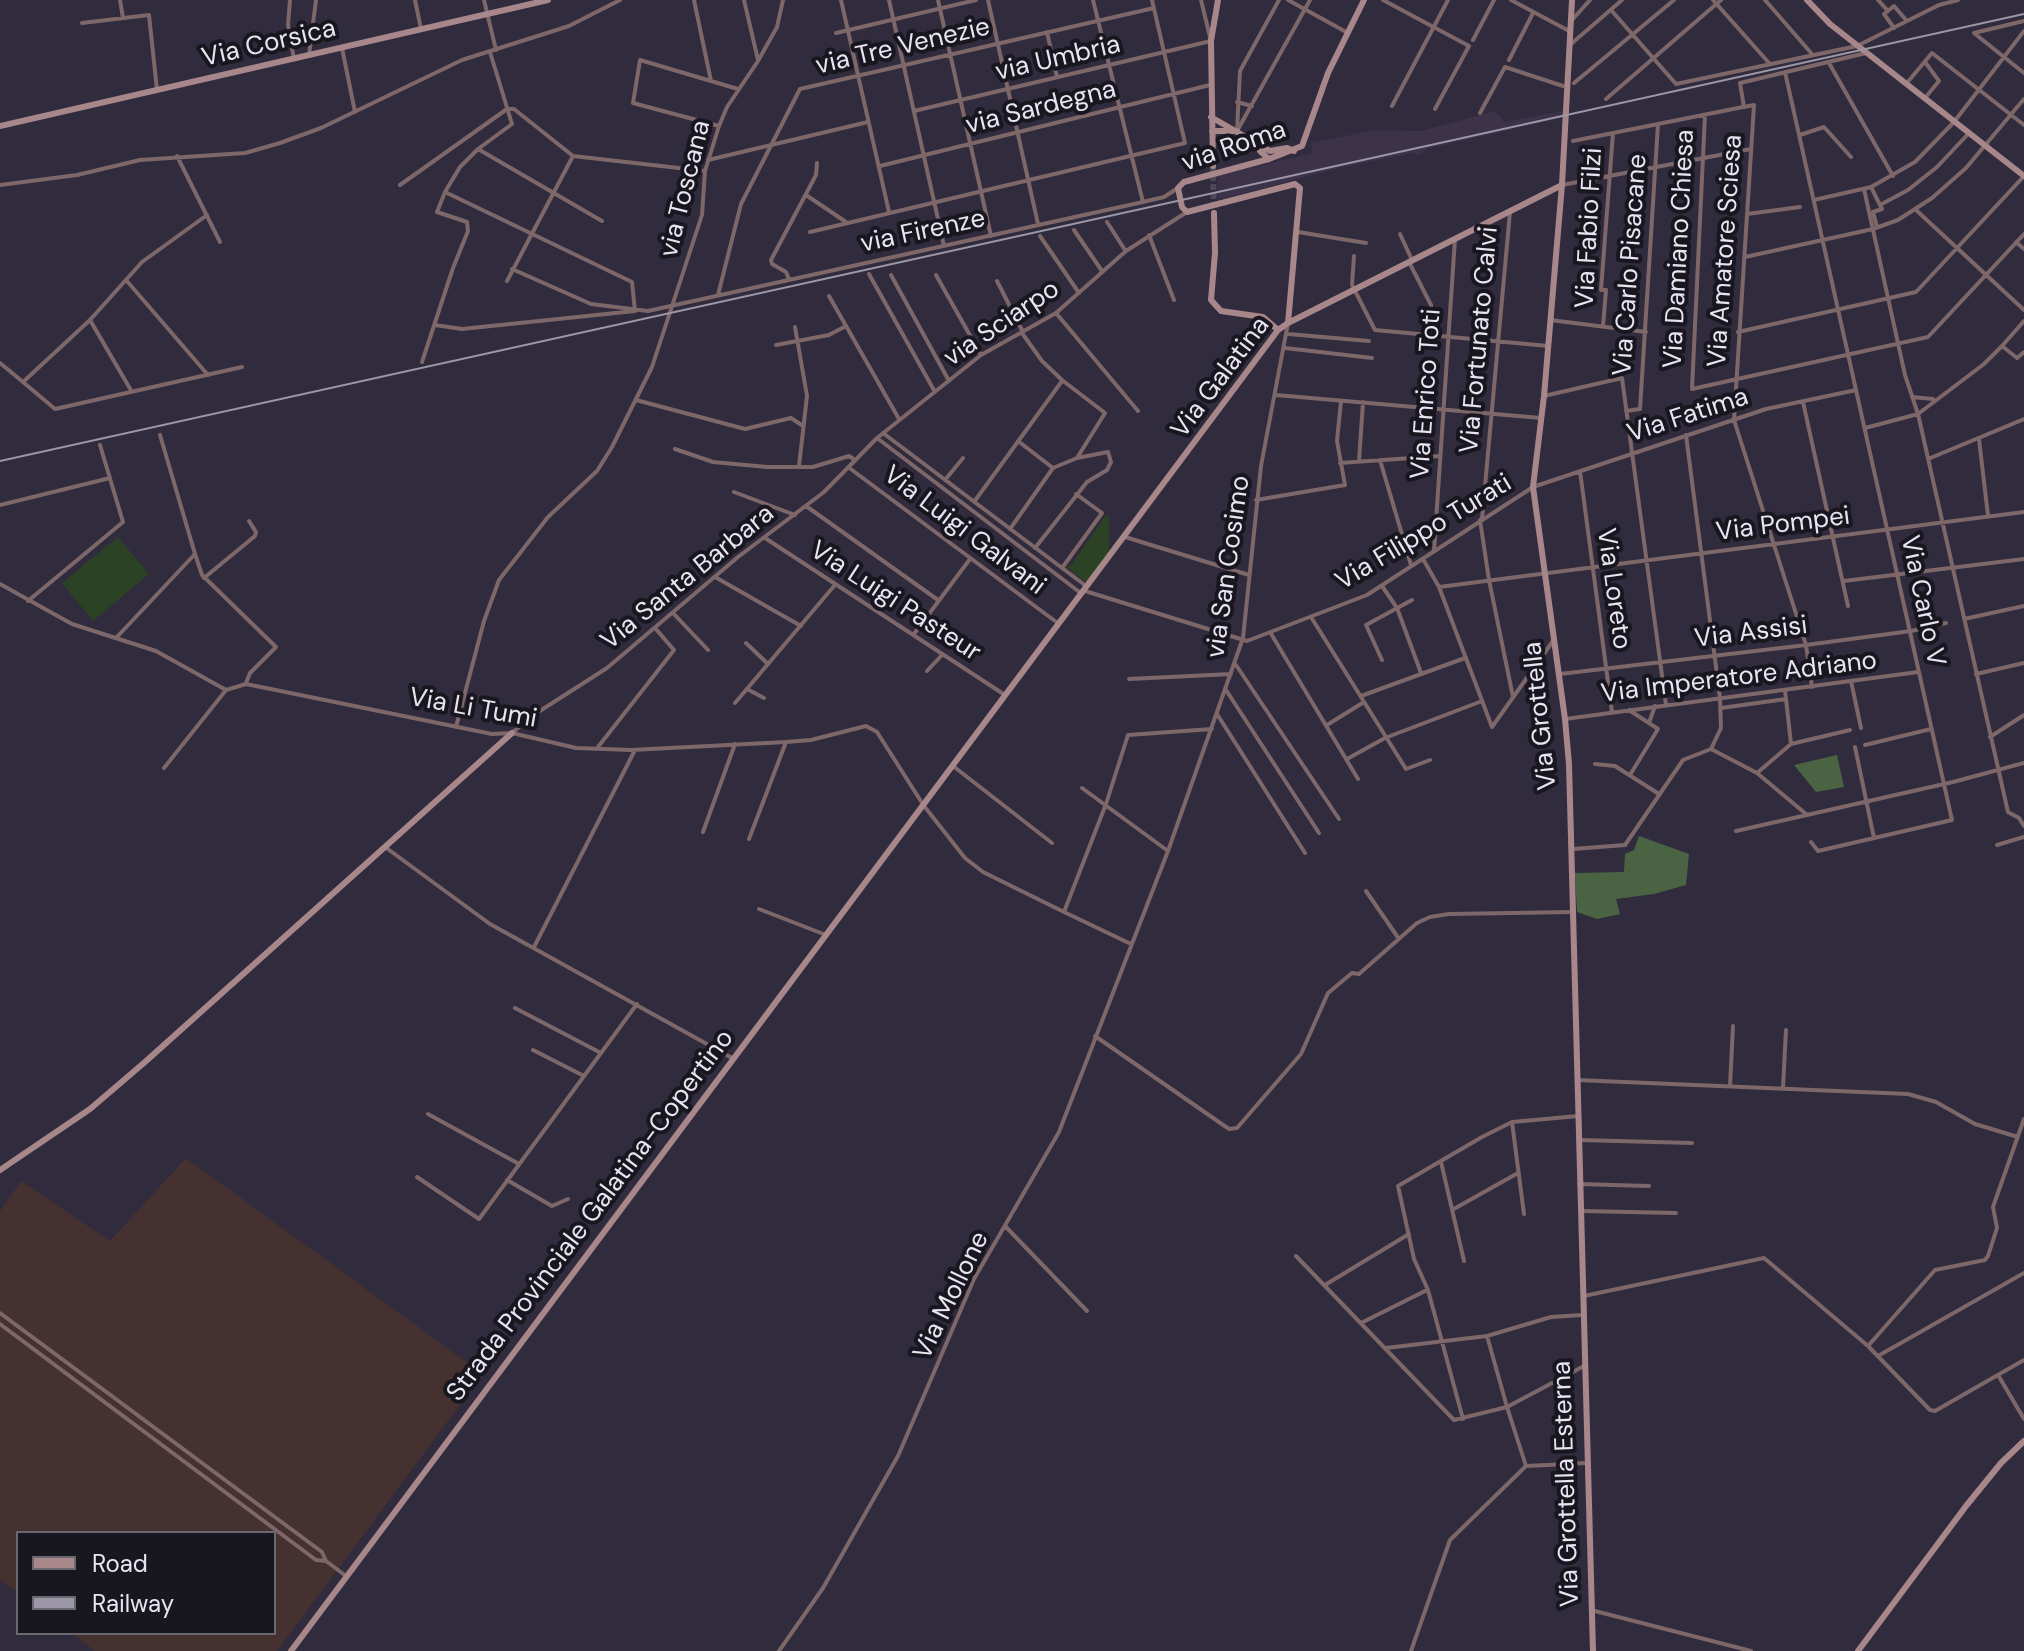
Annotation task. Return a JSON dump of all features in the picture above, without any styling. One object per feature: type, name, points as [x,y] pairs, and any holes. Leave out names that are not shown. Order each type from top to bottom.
[{"type":"street","points":[[120,0],[123,18]]},
{"type":"street","points":[[290,0],[288,25],[294,59]]},
{"type":"street","points":[[309,55],[316,0]]},
{"type":"street","points":[[415,0],[421,29]]},
{"type":"street","points":[[422,362],[468,231],[467,222],[437,212],[460,167],[478,149],[512,124],[493,51],[484,0]]},
{"type":"street","name":"Via Corsica","points":[[0,126],[548,0]]},
{"type":"street","points":[[0,185],[77,175],[140,160],[245,153],[321,128],[462,60],[569,26],[620,0]]},
{"type":"street","points":[[694,0],[711,81]]},
{"type":"street","points":[[744,0],[758,61]]},
{"type":"street","name":"via Toscana","points":[[456,727],[484,621],[499,580],[548,517],[597,471],[652,367],[702,215],[705,171],[719,126],[777,27],[783,0]]},
{"type":"street","points":[[841,0],[889,212]]},
{"type":"street","points":[[889,0],[944,246]]},
{"type":"street","points":[[938,0],[991,236]]},
{"type":"street","points":[[836,33],[976,0]]},
{"type":"street","points":[[988,0],[1038,225]]},
{"type":"street","points":[[1093,0],[1143,202]]},
{"type":"street","points":[[810,232],[1185,143],[1152,0]]},
{"type":"street","points":[[1201,0],[1211,41]]},
{"type":"street","points":[[1213,166],[1211,41],[1218,0]]},
{"type":"street","points":[[1237,131],[1240,71],[1279,0]]},
{"type":"street","points":[[1288,0],[1348,33]]},
{"type":"street","points":[[1237,131],[1310,0]]},
{"type":"street","name":"via Roma","points":[[1187,212],[1178,188],[1184,182],[1257,162],[1270,155],[1294,151],[1302,146],[1328,73],[1364,0]]},
{"type":"street","points":[[1383,0],[1469,46],[1435,109]]},
{"type":"street","points":[[1392,106],[1448,0]]},
{"type":"street","points":[[1473,40],[1494,0]]},
{"type":"street","points":[[1511,0],[1571,32]]},
{"type":"street","name":"Via Grottella","points":[[1572,0],[1562,185],[1533,487],[1565,719],[1573,912],[1582,1315]]},
{"type":"street","points":[[1572,20],[1590,0]]},
{"type":"street","points":[[1570,45],[1622,0]]},
{"type":"street","points":[[1574,83],[1674,0]]},
{"type":"street","points":[[1765,0],[1812,54]]},
{"type":"street","points":[[1738,332],[1916,292],[2024,176],[1830,24],[1807,0]]},
{"type":"street","points":[[1878,0],[1888,11]]},
{"type":"street","points":[[1611,10],[1676,84],[1812,54],[1862,49],[1937,2],[1958,0]]},
{"type":"street","points":[[1606,99],[1654,60],[1717,1],[1769,63]]},
{"type":"street","points":[[1894,28],[1884,14],[1894,6],[1906,20]]},
{"type":"street","name":"via Tre Venezie","points":[[771,146],[800,89],[1154,8]]},
{"type":"street","points":[[1509,60],[1533,13]]},
{"type":"street","points":[[82,23],[149,15],[157,90]]},
{"type":"street","points":[[2024,21],[1974,33],[2024,73]]},
{"type":"street","points":[[1814,200],[1871,187],[1915,162],[1954,122],[2024,31]]},
{"type":"street","points":[[1047,32],[1057,77]]},
{"type":"street","name":"via Umbria","points":[[914,111],[1211,41]]},
{"type":"street","points":[[342,48],[355,112]]},
{"type":"street","name":"Via Amatore Sciesa","points":[[1734,420],[1754,105],[1744,107],[1740,83],[1829,63],[1862,49]]},
{"type":"street","points":[[1906,84],[1932,53],[2024,125]]},
{"type":"street","points":[[719,126],[633,103],[640,60],[738,89]]},
{"type":"street","points":[[1924,98],[1939,81],[1925,62]]},
{"type":"street","points":[[1829,63],[1893,177]]},
{"type":"street","points":[[1480,113],[1505,67],[1563,86]]},
{"type":"street","name":"Via Carlo V","points":[[1785,72],[1952,820],[1874,838]]},
{"type":"street","name":"via Sardegna","points":[[880,166],[1210,85]]},
{"type":"street","points":[[1744,257],[1889,225],[1916,210],[1966,168],[2024,99]]},
{"type":"street","points":[[1237,102],[1252,106]]},
{"type":"street","points":[[1573,141],[1744,107]]},
{"type":"street","points":[[400,185],[507,109],[514,109],[573,156],[705,171]]},
{"type":"street","name":"Via Damiano Chiesa","points":[[1705,115],[1692,389],[1736,379]]},
{"type":"street","points":[[1211,117],[1228,130]]},
{"type":"street","points":[[708,160],[868,122]]},
{"type":"street","name":"Via Carlo Pisacane","points":[[1626,411],[1640,409],[1658,124]]},
{"type":"street","points":[[1800,135],[1824,127],[1851,157]]},
{"type":"street","points":[[1212,146],[1228,130]]},
{"type":"street","points":[[1212,131],[1237,131],[1270,155]]},
{"type":"street","name":"Via Fabio Filzi","points":[[1603,326],[1606,290],[1601,290],[1613,133]]},
{"type":"street","points":[[1880,205],[1908,190],[1937,167],[1969,133]]},
{"type":"street","points":[[1254,143],[1260,151],[1270,155]]},
{"type":"street","points":[[718,295],[741,204],[771,146]]},
{"type":"street","points":[[478,149],[602,221]]},
{"type":"street","points":[[1288,323],[1562,185],[1751,149]]},
{"type":"street","points":[[1257,162],[1260,151]]},
{"type":"street","points":[[177,156],[220,242]]},
{"type":"street","points":[[507,281],[573,156]]},
{"type":"street","points":[[789,279],[786,272],[772,264],[771,260],[816,175],[817,163]]},
{"type":"street","name":"Via Galatina","points":[[1005,695],[1278,330],[1288,323],[1300,188],[1295,184],[1187,212]]},
{"type":"street","points":[[1871,187],[1882,209],[1873,212],[1888,299],[1918,414],[1998,771],[2008,812],[2019,818],[2024,826]]},
{"type":"street","name":"via Firenze","points":[[435,325],[462,329],[673,305],[1143,202],[1164,197],[1178,188]]},
{"type":"street","points":[[1864,189],[1875,228]]},
{"type":"street","points":[[445,192],[632,282],[635,311],[586,302],[512,269]]},
{"type":"street","points":[[806,195],[846,222]]},
{"type":"street","points":[[1747,214],[1800,207]]},
{"type":"street","points":[[1916,210],[2024,310]]},
{"type":"street","name":"via Sciarpo","points":[[877,438],[981,355],[1056,313],[1126,251],[1187,212]]},
{"type":"street","name":"Via Fortunato Calvi","points":[[1510,212],[1481,520],[1489,580],[1513,697]]},
{"type":"street","points":[[1214,213],[1215,262],[1211,300],[1221,311],[1263,317],[1278,330]]},
{"type":"street","points":[[23,382],[90,320],[142,262],[207,215]]},
{"type":"street","points":[[1107,222],[1126,251]]},
{"type":"street","points":[[1074,230],[1102,272]]},
{"type":"street","points":[[1298,232],[1366,243]]},
{"type":"street","points":[[1400,234],[1431,305],[1433,335]]},
{"type":"street","points":[[1736,379],[1928,337],[2024,234]]},
{"type":"street","points":[[1149,235],[1174,300]]},
{"type":"street","points":[[1040,236],[1079,293]]},
{"type":"street","name":"Via Enrico Toti","points":[[1434,551],[1455,239]]},
{"type":"street","points":[[2016,242],[2024,249]]},
{"type":"street","points":[[1354,256],[1352,285],[1375,330],[1548,346]]},
{"type":"street","points":[[869,274],[935,392]]},
{"type":"street","points":[[891,275],[949,381]]},
{"type":"street","points":[[936,275],[981,355]]},
{"type":"street","points":[[126,280],[208,375]]},
{"type":"street","points":[[997,281],[1022,332],[1042,361],[1105,413],[1077,458]]},
{"type":"street","points":[[829,296],[900,420]]},
{"type":"street","points":[[586,302],[597,315]]},
{"type":"street","points":[[1056,313],[1138,411]]},
{"type":"street","points":[[90,320],[132,392]]},
{"type":"street","points":[[1550,320],[1646,332]]},
{"type":"street","points":[[1865,428],[1918,414],[1984,364],[2024,321]]},
{"type":"street","name":"via San Cosimo","points":[[1131,944],[1168,851],[1243,638],[1256,500],[1288,323]]},
{"type":"street","points":[[776,345],[829,335],[846,326]]},
{"type":"street","points":[[795,327],[807,396],[799,466]]},
{"type":"street","points":[[1288,334],[1369,341]]},
{"type":"street","points":[[2002,346],[2024,365]]},
{"type":"street","points":[[1285,348],[1372,358]]},
{"type":"street","points":[[2017,358],[2024,352]]},
{"type":"street","points":[[0,363],[55,409],[242,367]]},
{"type":"street","points":[[1544,396],[1622,378],[1666,705]]},
{"type":"street","points":[[974,502],[1062,380]]},
{"type":"street","name":"Via Fatima","points":[[1533,487],[1734,420],[1856,390]]},
{"type":"street","points":[[1276,395],[1541,418]]},
{"type":"street","points":[[1912,397],[1936,399]]},
{"type":"street","points":[[636,400],[745,429],[791,418],[803,426]]},
{"type":"street","points":[[1256,500],[1345,485],[1337,441],[1341,401]]},
{"type":"street","points":[[1359,461],[1363,402]]},
{"type":"street","points":[[1803,402],[1848,606]]},
{"type":"street","points":[[1928,459],[2024,419]]},
{"type":"street","points":[[1734,420],[1806,645],[1812,687]]},
{"type":"street","points":[[883,433],[1062,568],[1085,591]]},
{"type":"street","points":[[160,435],[204,578],[276,647],[250,673],[246,684]]},
{"type":"street","points":[[1571,849],[1625,845],[1683,760],[1711,749],[1721,728],[1715,655],[1686,435]]},
{"type":"street","points":[[877,438],[1085,591],[1243,638]]},
{"type":"street","name":"Via Santa Barbara","points":[[512,733],[532,716],[607,668],[715,577],[824,492],[877,438]]},
{"type":"street","points":[[1979,439],[1988,517]]},
{"type":"street","points":[[1018,441],[1053,468]]},
{"type":"street","points":[[28,601],[123,522],[100,445]]},
{"type":"street","points":[[675,449],[730,464],[813,467],[849,456],[855,460]]},
{"type":"street","points":[[1010,529],[1053,468],[1077,458],[1108,452],[1111,462],[1107,470],[1087,482],[1035,548]]},
{"type":"street","points":[[1340,463],[1440,456]]},
{"type":"street","points":[[945,480],[963,458]]},
{"type":"street","points":[[1380,460],[1411,566]]},
{"type":"street","name":"Via Luigi Galvani","points":[[848,467],[1059,624]]},
{"type":"street","name":"Via Loreto","points":[[1580,471],[1612,712]]},
{"type":"street","points":[[0,505],[110,478]]},
{"type":"street","name":"Via Filippo Turati","points":[[1243,638],[1247,641],[1355,601],[1533,487]]},
{"type":"street","points":[[734,492],[795,515]]},
{"type":"street","points":[[1062,568],[1102,513],[1076,494]]},
{"type":"street","points":[[806,506],[938,600]]},
{"type":"street","name":"Via Pompei","points":[[1439,587],[2024,512]]},
{"type":"street","points":[[204,578],[255,536],[256,532],[249,521]]},
{"type":"street","points":[[1125,537],[1249,575]]},
{"type":"street","name":"Via Luigi Pasteur","points":[[765,538],[1005,695]]},
{"type":"street","points":[[116,638],[195,554]]},
{"type":"street","points":[[914,634],[970,559]]},
{"type":"street","points":[[1423,559],[1439,587],[1492,727],[1555,639]]},
{"type":"street","points":[[1843,581],[2024,559]]},
{"type":"street","points":[[715,577],[801,626]]},
{"type":"street","points":[[0,584],[72,624],[156,651],[226,690],[164,768]]},
{"type":"street","points":[[735,703],[834,585]]},
{"type":"street","points":[[1382,586],[1397,608],[1421,673]]},
{"type":"street","points":[[1382,660],[1366,625],[1412,600]]},
{"type":"street","points":[[1964,619],[2024,606]]},
{"type":"street","points":[[673,613],[708,650]]},
{"type":"street","points":[[1311,616],[1406,769],[1430,760]]},
{"type":"street","name":"Via Assisi","points":[[1560,674],[1806,645],[1911,631],[1946,623]]},
{"type":"street","points":[[598,747],[674,650],[655,628]]},
{"type":"street","points":[[1270,632],[1358,779]]},
{"type":"street","points":[[746,643],[768,664]]},
{"type":"street","points":[[927,671],[942,655]]},
{"type":"street","points":[[1327,725],[1362,699],[1465,658]]},
{"type":"street","points":[[1976,674],[2024,663]]},
{"type":"street","points":[[1235,664],[1339,819]]},
{"type":"street","name":"Via Imperatore Adriano","points":[[1565,719],[1918,672]]},
{"type":"street","points":[[1129,679],[1232,674]]},
{"type":"street","points":[[1851,681],[1861,728]]},
{"type":"street","name":"Via Li Tumi","points":[[226,690],[246,684],[492,734],[512,733],[576,748],[635,750],[786,742],[811,740],[866,726],[872,728],[924,806]]},
{"type":"street","points":[[747,689],[764,698]]},
{"type":"street","points":[[1226,690],[1319,833]]},
{"type":"street","points":[[1785,690],[1791,744]]},
{"type":"street","name":"Strada Provinciale Galatina-Copertino","points":[[291,1651],[1005,695]]},
{"type":"street","points":[[1721,708],[1786,699]]},
{"type":"street","points":[[1347,759],[1385,738],[1482,701]]},
{"type":"street","points":[[1649,723],[1655,706]]},
{"type":"street","points":[[1629,710],[1658,729],[1630,775]]},
{"type":"street","points":[[1217,714],[1305,853]]},
{"type":"street","points":[[1990,737],[2024,715]]},
{"type":"street","points":[[1064,912],[1106,804],[1128,735],[1212,729]]},
{"type":"street","points":[[1865,745],[1931,729]]},
{"type":"street","points":[[1757,773],[1791,744],[1850,730]]},
{"type":"street","points":[[0,1170],[90,1109],[512,733]]},
{"type":"street","points":[[749,839],[786,742]]},
{"type":"street","points":[[703,832],[735,744]]},
{"type":"street","points":[[1811,842],[1818,851],[1874,838],[1855,747]]},
{"type":"street","points":[[1711,749],[1757,773],[1806,814]]},
{"type":"street","points":[[534,947],[635,750]]},
{"type":"street","points":[[1736,831],[2024,763]]},
{"type":"street","points":[[1595,764],[1615,766],[1659,794]]},
{"type":"street","points":[[953,766],[1052,843]]},
{"type":"street","points":[[1082,788],[1168,851]]},
{"type":"street","points":[[924,806],[965,858],[983,872],[1131,944]]},
{"type":"street","points":[[1997,845],[2024,837]]},
{"type":"street","points":[[384,847],[490,924],[734,1059]]},
{"type":"street","points":[[1366,891],[1399,939]]},
{"type":"street","points":[[759,909],[828,935]]},
{"type":"street","points":[[1095,1036],[1229,1129],[1237,1128],[1301,1054],[1328,993],[1352,973],[1359,974],[1417,923],[1430,917],[1481,913],[1573,912]]},
{"type":"street","name":"Via Mollone","points":[[779,1651],[823,1588],[898,1456],[974,1279],[1059,1132],[1131,944]]},
{"type":"street","points":[[417,1177],[479,1219],[637,1004]]},
{"type":"street","points":[[515,1008],[601,1053]]},
{"type":"street","points":[[1730,1086],[1733,1026]]},
{"type":"street","points":[[1783,1088],[1786,1030]]},
{"type":"street","points":[[533,1050],[584,1076]]},
{"type":"street","points":[[1577,1080],[1908,1094],[1936,1102],[1975,1124],[2018,1137]]},
{"type":"street","points":[[428,1114],[519,1164]]},
{"type":"street","points":[[1463,1419],[1428,1290],[1414,1259],[1398,1186],[1512,1122],[1578,1116]]},
{"type":"street","points":[[1868,1346],[1935,1270],[1985,1260],[1997,1228],[1993,1207],[2024,1119]]},
{"type":"street","points":[[1512,1122],[1524,1214]]},
{"type":"street","points":[[1579,1140],[1692,1143]]},
{"type":"street","points":[[1441,1162],[1464,1261]]},
{"type":"street","points":[[1452,1210],[1518,1173]]},
{"type":"street","points":[[507,1180],[552,1206],[568,1199]]},
{"type":"street","points":[[1579,1184],[1649,1186]]},
{"type":"street","points":[[1580,1211],[1676,1213]]},
{"type":"street","points":[[1006,1227],[1087,1311]]},
{"type":"street","points":[[1325,1286],[1409,1234]]},
{"type":"street","points":[[1296,1256],[1454,1420],[1507,1407],[1584,1366]]},
{"type":"street","points":[[1582,1297],[1764,1258],[1868,1346],[1930,1410],[1935,1411],[2024,1360]]},
{"type":"street","points":[[1878,1356],[2024,1273]]},
{"type":"street","points":[[1361,1323],[1428,1290]]},
{"type":"street","points":[[0,1313],[322,1552],[326,1561],[348,1577]]},
{"type":"street","points":[[1386,1348],[1487,1336],[1551,1317],[1582,1315]]},
{"type":"street","name":"Via Grottella Esterna","points":[[1582,1315],[1593,1651]]},
{"type":"street","points":[[0,1324],[316,1560],[326,1561]]},
{"type":"street","points":[[1487,1336],[1526,1466]]},
{"type":"street","points":[[1998,1375],[2024,1419]]},
{"type":"street","points":[[1858,1651],[1966,1506],[2001,1463],[2024,1441]]},
{"type":"street","points":[[1411,1651],[1450,1540],[1526,1466],[1587,1463]]},
{"type":"street","points":[[1591,1610],[1751,1651]]},
{"type":"shaded area","points":[[1495,111],[1504,122],[1563,111],[1564,114],[1574,112],[1574,115],[1426,149],[1419,155],[1412,153],[1335,169],[1218,200],[1218,176],[1313,153],[1311,143],[1374,130],[1421,131]]},
{"type":"shaded area","points":[[186,1158],[483,1374],[277,1651],[95,1651],[74,1635],[276,1635],[276,1531],[16,1531],[16,1592],[0,1580],[0,1211],[21,1181],[110,1241]]},
{"type":"green space","points":[[1106,515],[1109,516],[1109,553],[1084,581],[1066,567],[1072,564]]},
{"type":"green space","points":[[118,537],[149,574],[93,621],[62,583]]},
{"type":"green space","points":[[1837,755],[1844,787],[1816,792],[1794,765]]},
{"type":"green space","points":[[1639,836],[1689,854],[1686,885],[1654,894],[1616,899],[1620,914],[1597,919],[1577,912],[1575,873],[1624,872],[1625,854],[1634,850]]},
{"type":"tunnel","points":[[1213,166],[1214,213]]},
{"type":"railway","points":[[0,461],[2024,14]]}]
